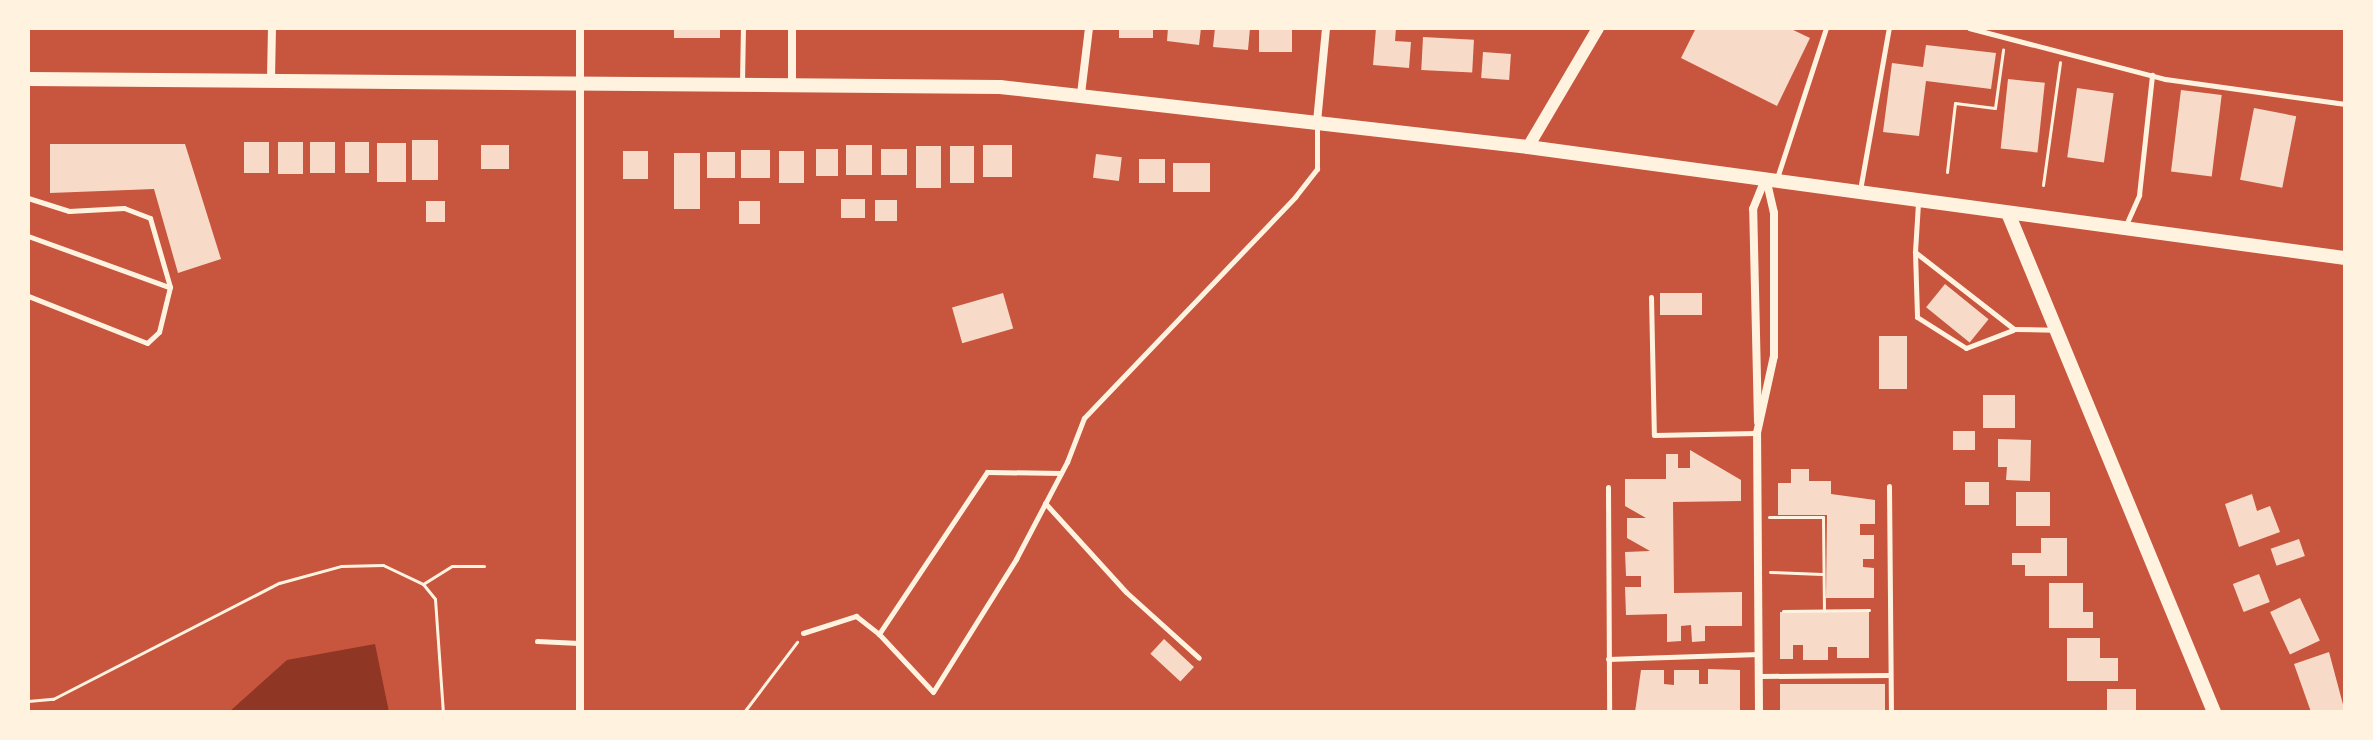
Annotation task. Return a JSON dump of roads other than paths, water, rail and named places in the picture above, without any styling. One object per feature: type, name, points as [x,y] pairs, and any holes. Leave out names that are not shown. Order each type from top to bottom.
[{"type":"main road","points":[[28,79],[792,84],[1081,94],[1771,178],[2345,258]]},
{"type":"main road","points":[[2008,213],[2214,712]]},
{"type":"street","points":[[271,79],[272,28]]},
{"type":"street","points":[[580,28],[580,712]]},
{"type":"street","points":[[792,28],[792,84]]},
{"type":"street","points":[[1081,94],[1089,28]]},
{"type":"street","points":[[1317,122],[1326,28]]},
{"type":"street","points":[[1528,147],[1598,28]]},
{"type":"street","points":[[1759,712],[1758,423],[1753,209],[1771,178]]},
{"type":"street","points":[[1758,423],[1774,356],[1774,213],[1771,178]]},
{"type":"lane","points":[[742,84],[743,28]]},
{"type":"lane","points":[[1771,178],[1826,28]]},
{"type":"lane","points":[[1860,191],[1889,28]]},
{"type":"lane","points":[[1969,28],[2152,75],[2345,104]]},
{"type":"lane","points":[[2125,228],[2139,195],[2152,75]]},
{"type":"lane","points":[[803,633],[856,616],[879,634],[933,692],[1045,503],[1084,418],[1317,169],[1317,122]]},
{"type":"lane","points":[[28,198],[69,211],[124,208],[150,218],[170,287],[159,332],[147,343],[28,296]]},
{"type":"lane","points":[[1918,199],[1915,252],[1917,317],[1966,348],[2014,329],[2054,330]]},
{"type":"lane","points":[[28,236],[170,287]]},
{"type":"lane","points":[[1915,252],[2014,329]]},
{"type":"lane","points":[[1651,297],[1654,435],[1757,433]]},
{"type":"lane","points":[[879,634],[987,472],[1061,473]]},
{"type":"lane","points":[[1889,486],[1891,712]]},
{"type":"lane","points":[[1608,487],[1609,712]]},
{"type":"lane","points":[[1045,503],[1126,592],[1199,658]]},
{"type":"lane","points":[[537,641],[579,643]]},
{"type":"lane","points":[[1608,659],[1759,654]]},
{"type":"lane","points":[[1759,676],[1890,675]]}]
